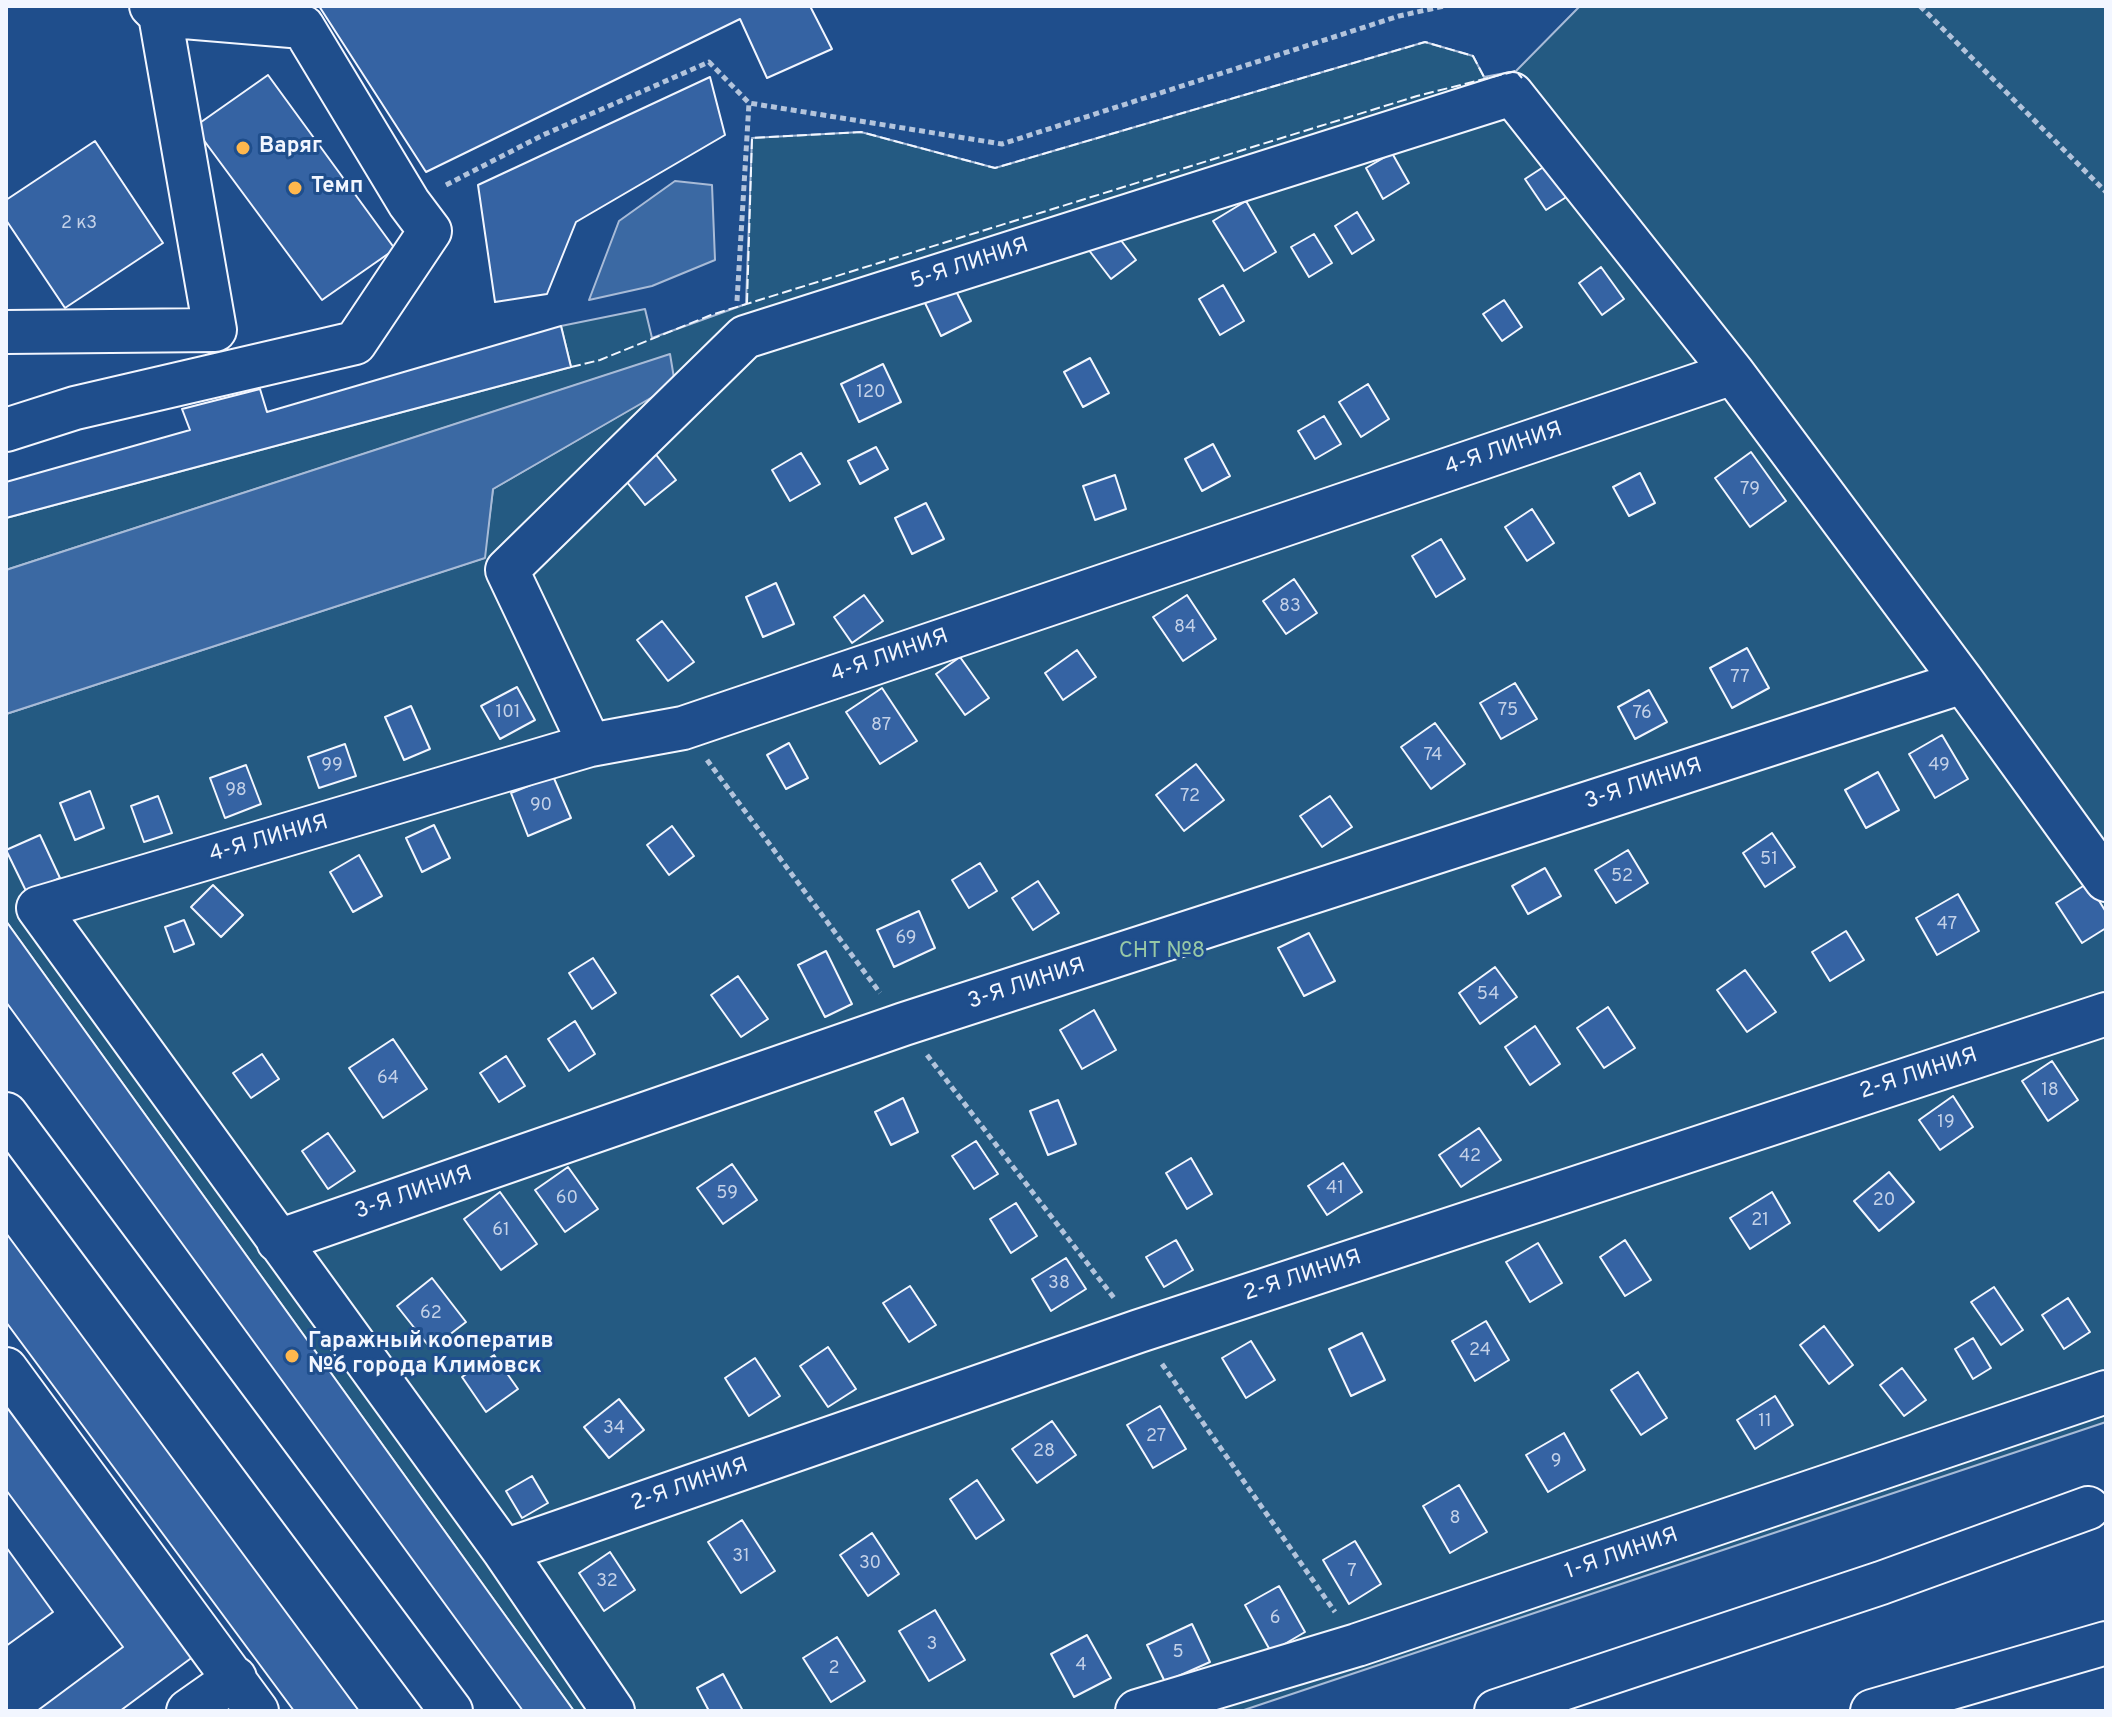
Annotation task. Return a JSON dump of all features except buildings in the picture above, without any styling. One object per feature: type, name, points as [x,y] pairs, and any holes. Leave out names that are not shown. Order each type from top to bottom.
[{"type":"street","points":[[6,332],[215,330],[156,11],[303,27],[409,203],[430,231],[355,343],[75,408],[6,430]]},
{"type":"street","name":"5-Я ЛИНИЯ","points":[[590,745],[507,570],[745,337],[1512,94],[1733,373]]},
{"type":"street","points":[[1733,373],[2106,880]]},
{"type":"street","name":"4-Я ЛИНИЯ","points":[[278,1241],[38,908],[590,745],[683,728],[1733,373]]},
{"type":"street","name":"3-Я ЛИНИЯ","points":[[278,1241],[904,1024],[1963,682]]},
{"type":"street","name":"2-Я ЛИНИЯ","points":[[504,1551],[1139,1331],[2106,1014]]},
{"type":"street","points":[[6,1114],[451,1711]]},
{"type":"street","points":[[278,1241],[504,1551],[613,1711]]},
{"type":"street","points":[[6,1369],[246,1695],[188,1711]]},
{"type":"street","name":"1-Я ЛИНИЯ","points":[[1137,1711],[1357,1645],[2106,1392]]},
{"type":"street","points":[[1496,1711],[1881,1583],[2088,1508]]},
{"type":"street","points":[[1872,1711],[2106,1643]]},
{"type":"path","points":[[409,203],[543,135],[709,62],[749,103],[1002,144],[1399,16],[1444,6]]},
{"type":"path","points":[[1920,6],[2106,192]]},
{"type":"path","points":[[745,337],[737,307],[749,103]]},
{"type":"path","points":[[683,728],[1139,1331],[1357,1645]]},
{"type":"green space","name":"СНТ №8","points":[[1580,6],[2106,6],[2106,1422],[1241,1711],[574,1711],[6,921],[6,714],[484,558],[493,489],[674,384],[669,355],[6,570],[6,518],[571,367],[561,326],[645,309],[652,338],[746,304],[752,138],[861,132],[995,168],[1425,42],[1473,56],[1484,77],[1516,71]]},
{"type":"shaded area","points":[[675,181],[712,185],[715,260],[652,286],[589,300],[619,221]]},
{"type":"shaded area","points":[[670,354],[675,384],[493,489],[485,558],[6,714],[6,570]]},
{"type":"fence","points":[[747,303],[752,138],[861,132],[995,168],[1425,42],[1473,56],[1484,77]]},
{"type":"fence","points":[[571,367],[600,360],[711,315],[1417,96],[1516,71],[1522,78]]},
{"type":"place","name":"Варяг","points":[[243,148]]},
{"type":"place","name":"Темп","points":[[295,188]]},
{"type":"place","name":"Гаражный кооператив №6 города Климовск","points":[[292,1356]]}]
